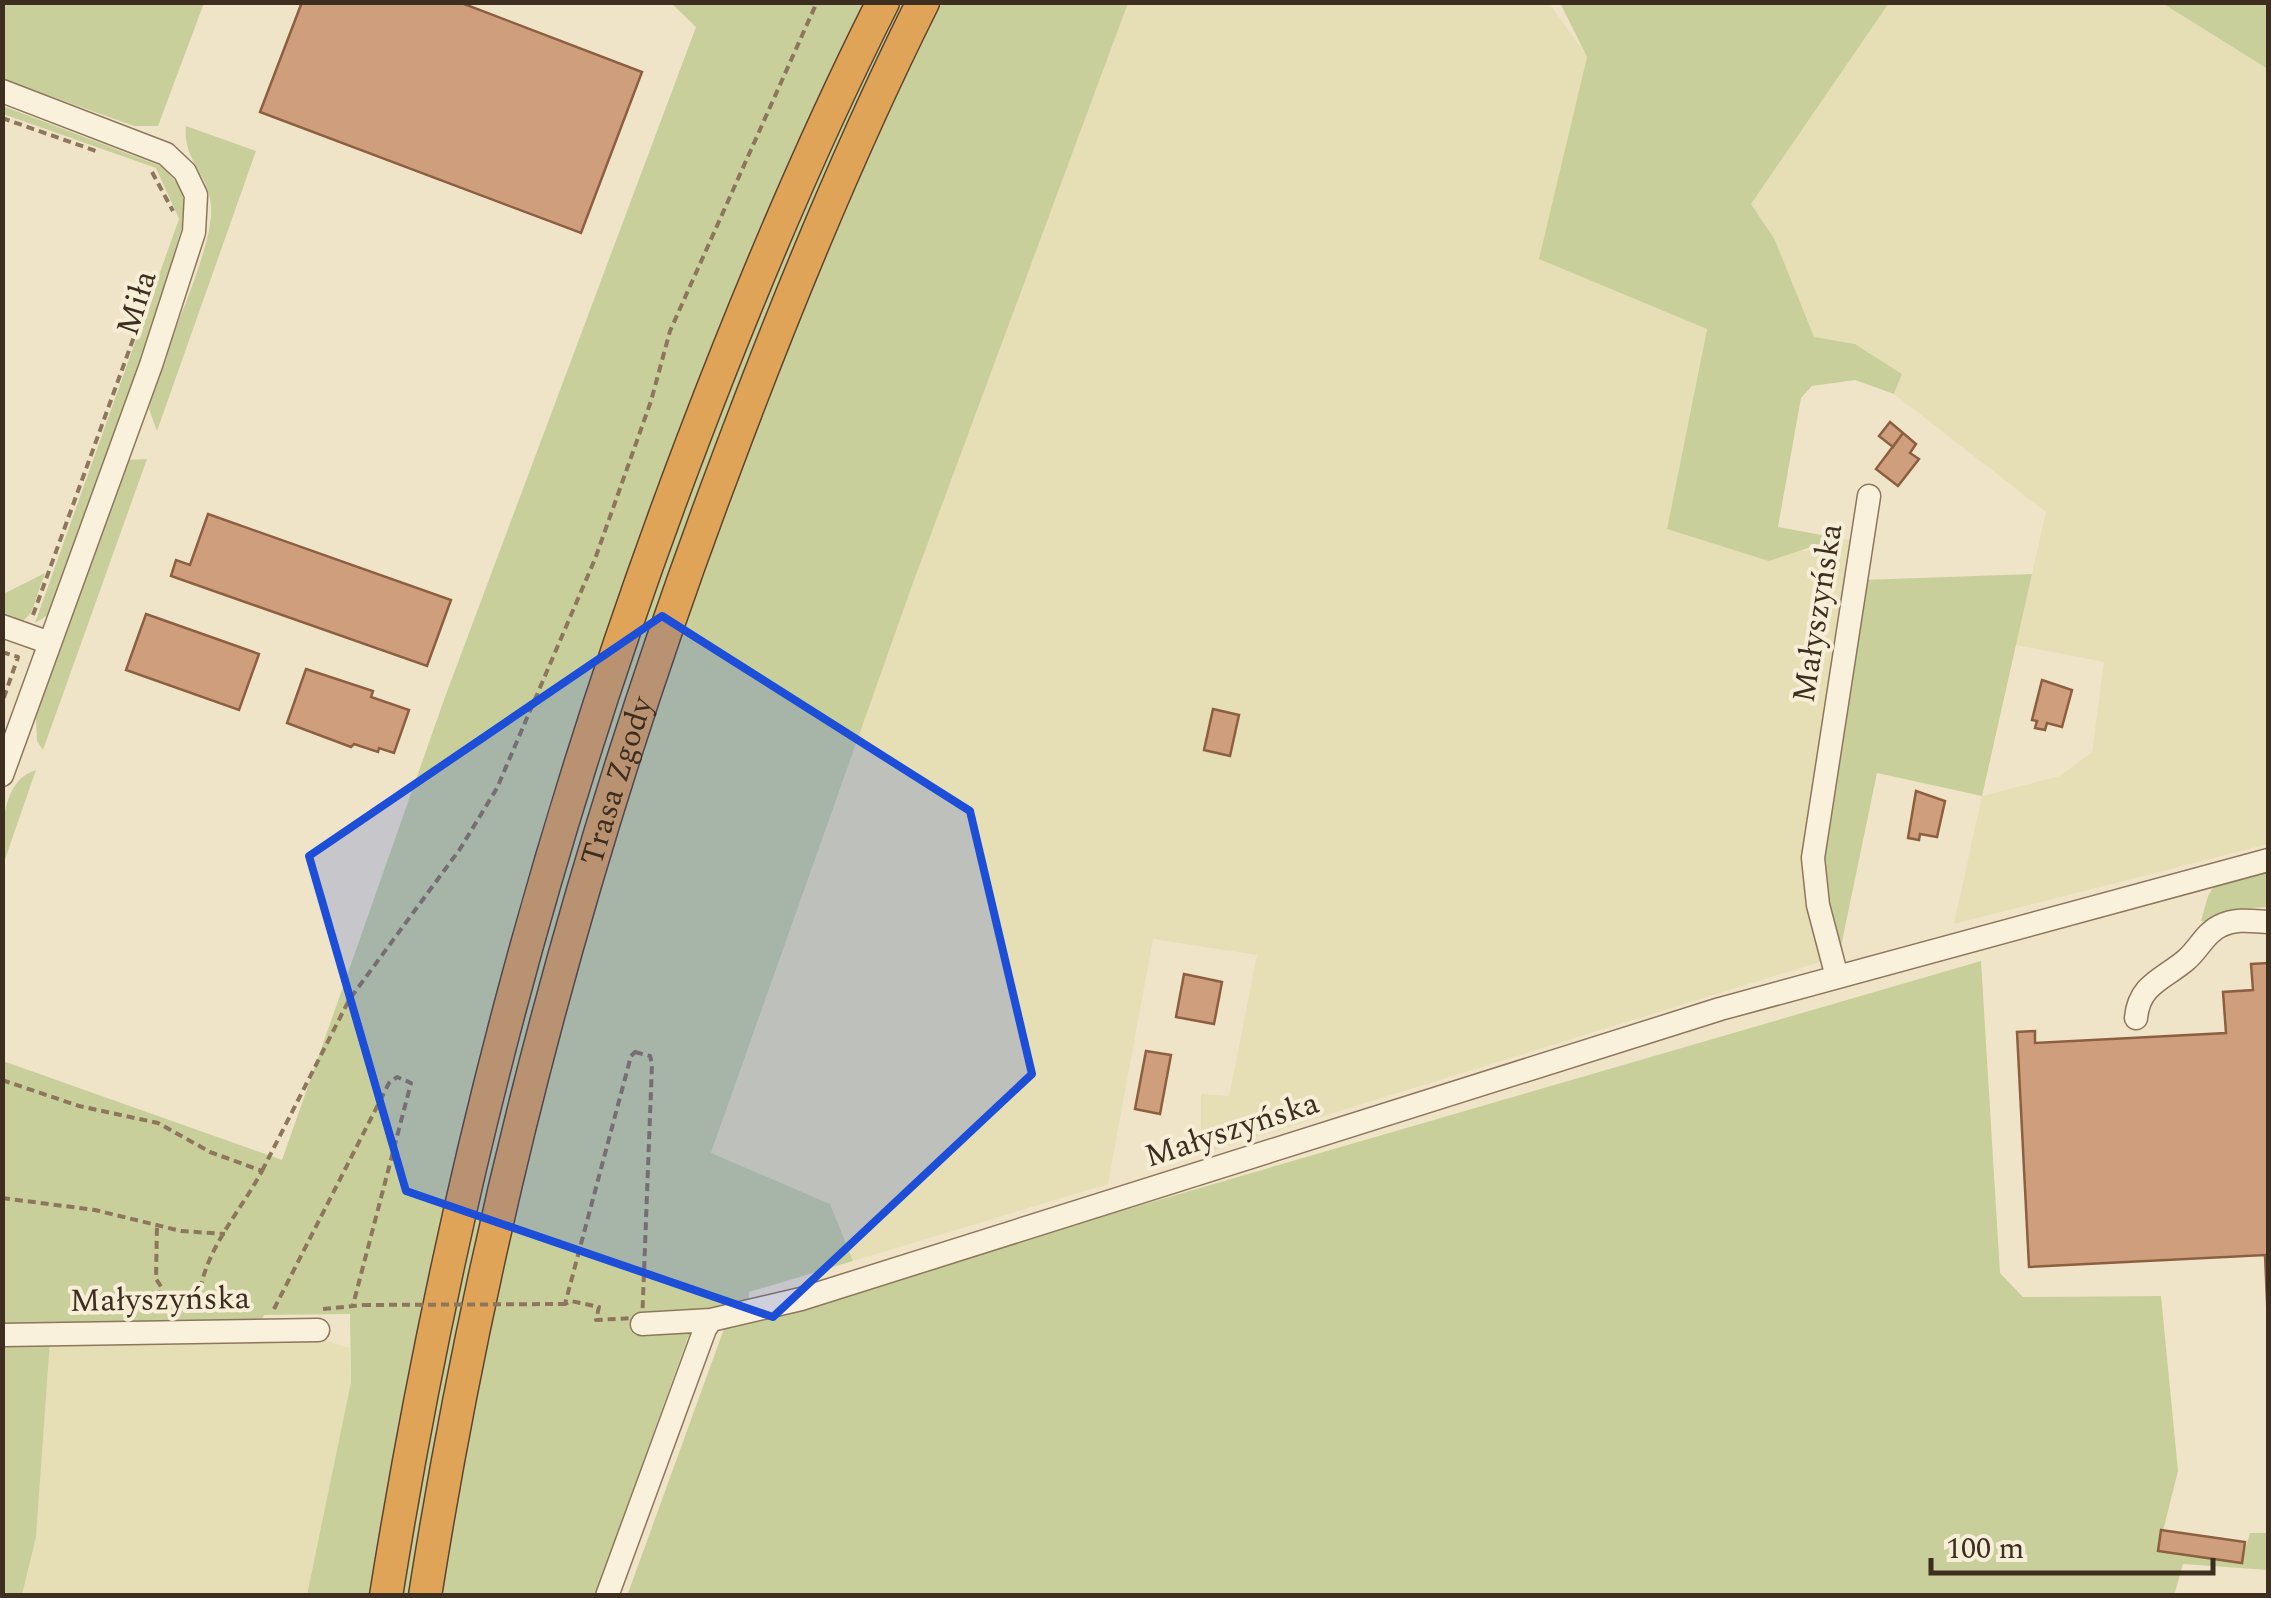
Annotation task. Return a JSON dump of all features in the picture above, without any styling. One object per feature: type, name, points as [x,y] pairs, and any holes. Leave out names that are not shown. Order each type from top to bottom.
[{"type":"highway","name":"Trasa Zgody","points":[[386,1596],[448,1254],[538,900],[652,547],[726,353],[789,203],[883,2]]},
{"type":"highway","name":"Trasa Zgody","points":[[426,1596],[482,1279],[511,1152],[576,909],[626,744],[761,369],[824,218],[923,2]]},
{"type":"street","name":"Miła","points":[[2,91],[166,154],[191,183],[198,208],[194,232],[150,365],[2,775]]},
{"type":"street","name":"Małyszyńska","points":[[1837,976],[1818,905],[1813,858],[1869,496]]},
{"type":"street","points":[[2,626],[50,643]]},
{"type":"street","name":"Małyszyńska","points":[[642,1318],[712,1320],[801,1299],[1720,1009],[2268,860]]},
{"type":"street","points":[[2136,1018],[2140,1000],[2150,984],[2183,962],[2210,932],[2236,921],[2268,922]]},
{"type":"street","points":[[607,1596],[704,1329],[712,1320]]},
{"type":"street","name":"Małyszyńska","points":[[2,1334],[200,1333],[318,1324]]},
{"type":"path","points":[[200,1333],[198,1293],[209,1259],[262,1171],[348,1000],[460,849],[497,788],[595,560],[651,401],[670,330],[817,2]]},
{"type":"path","points":[[2,118],[103,154]]},
{"type":"path","points":[[137,166],[154,172],[177,218]]},
{"type":"path","points":[[2,703],[157,274]]},
{"type":"path","points":[[2,652],[18,658]]},
{"type":"path","points":[[318,1324],[319,1308],[565,1304],[571,1301],[599,1307],[596,1320],[642,1318],[652,1064],[644,1052],[631,1056],[565,1304]]},
{"type":"path","points":[[270,1316],[388,1083],[397,1077],[412,1083],[354,1306]]},
{"type":"path","points":[[2,1080],[78,1106],[158,1122],[210,1152],[262,1171]]},
{"type":"path","points":[[2,1198],[95,1210],[181,1232],[225,1234]]},
{"type":"path","points":[[149,1332],[162,1288],[156,1279],[158,1224]]},
{"type":"highlighted area","points":[[662,616],[970,811],[1032,1074],[773,1317],[406,1191],[309,856]]},
{"type":"shaded area","points":[[1128,3],[1549,3],[1587,56],[1540,259],[1707,328],[1667,529],[1806,551],[1838,538],[1857,541],[1839,956],[1201,1154],[1201,1094],[1229,1096],[1257,955],[1153,939],[1108,1184],[853,1261],[829,1204],[711,1154],[913,583]]},
{"type":"shaded area","points":[[1889,3],[2162,3],[2268,69],[2268,844],[1954,924],[1982,796],[2060,776],[2092,752],[2104,662],[2016,645],[2046,512],[1894,394],[1902,374],[1855,344],[1814,338],[1775,240],[1751,204]]},
{"type":"shaded area","points":[[314,1337],[349,1348],[351,1382],[307,1595],[22,1596],[36,1537],[50,1341]]},
{"type":"green space","points":[[3,2],[204,3],[158,126],[134,126],[3,79]]},
{"type":"green space","points":[[671,3],[1128,3],[913,583],[711,1153],[830,1204],[853,1261],[749,1292],[749,1302],[704,1311],[688,1337],[595,1595],[307,1595],[351,1382],[350,1314],[264,1315],[260,1323],[3,1327],[3,1061],[282,1160],[445,697],[696,27]]},
{"type":"green space","points":[[1560,3],[1889,3],[1751,204],[1775,240],[1814,337],[1855,344],[1902,374],[1894,394],[1855,380],[1812,386],[1801,398],[1778,527],[1838,538],[1769,561],[1667,529],[1707,329],[1539,259],[1587,57]]},
{"type":"green space","points":[[2162,3],[2268,3],[2268,69]]},
{"type":"green space","points":[[3,106],[163,167],[181,188],[186,214],[147,343],[51,613],[35,623],[179,219],[156,168],[3,114]]},
{"type":"green space","points":[[186,126],[256,151],[157,431],[149,409],[153,386],[198,269],[210,223],[209,194],[188,148]]},
{"type":"green space","points":[[147,459],[43,750],[37,741],[36,718],[127,460]]},
{"type":"green space","points":[[45,573],[31,613],[23,621],[3,614],[3,594]]},
{"type":"green space","points":[[2032,574],[1982,796],[1877,773],[1839,956],[1817,852],[1862,580]]},
{"type":"green space","points":[[36,770],[3,865],[9,796],[24,776]]},
{"type":"green space","points":[[2268,871],[2268,907],[2237,909],[2201,921],[2216,883]]},
{"type":"green space","points":[[1981,961],[2000,1273],[2023,1297],[2161,1296],[2178,1471],[2158,1551],[2241,1563],[2250,1533],[2268,1533],[2268,1570],[2183,1564],[2174,1596],[627,1596],[725,1326]]},
{"type":"green space","points":[[2,1341],[50,1341],[36,1537],[22,1595],[3,1595]]},
{"type":"building","points":[[302,2],[459,2],[642,72],[581,233],[260,112]]},
{"type":"building","points":[[1890,422],[1903,433],[1893,447],[1879,436]]},
{"type":"building","points":[[1903,433],[1916,444],[1910,453],[1919,459],[1898,486],[1876,469]]},
{"type":"building","points":[[208,514],[451,600],[427,666],[171,576],[176,560],[190,565]]},
{"type":"building","points":[[146,614],[259,654],[239,710],[126,670]]},
{"type":"building","points":[[306,669],[373,691],[371,697],[409,710],[394,753],[354,744],[351,747],[287,723]]},
{"type":"building","points":[[2042,680],[2072,690],[2062,727],[2047,723],[2045,730],[2035,728],[2037,721],[2032,720]]},
{"type":"building","points":[[1213,709],[1239,715],[1230,756],[1204,750]]},
{"type":"building","points":[[1916,791],[1945,801],[1937,837],[1920,834],[1919,840],[1908,838]]},
{"type":"building","points":[[2268,963],[2268,1323],[2265,1255],[2029,1267],[2017,1032],[2035,1031],[2035,1043],[2226,1033],[2223,992],[2253,990],[2251,964]]},
{"type":"building","points":[[1184,974],[1222,982],[1214,1024],[1176,1017]]},
{"type":"building","points":[[1146,1051],[1171,1055],[1160,1114],[1135,1109]]},
{"type":"building","points":[[2161,1530],[2245,1542],[2242,1563],[2158,1551]]}]
